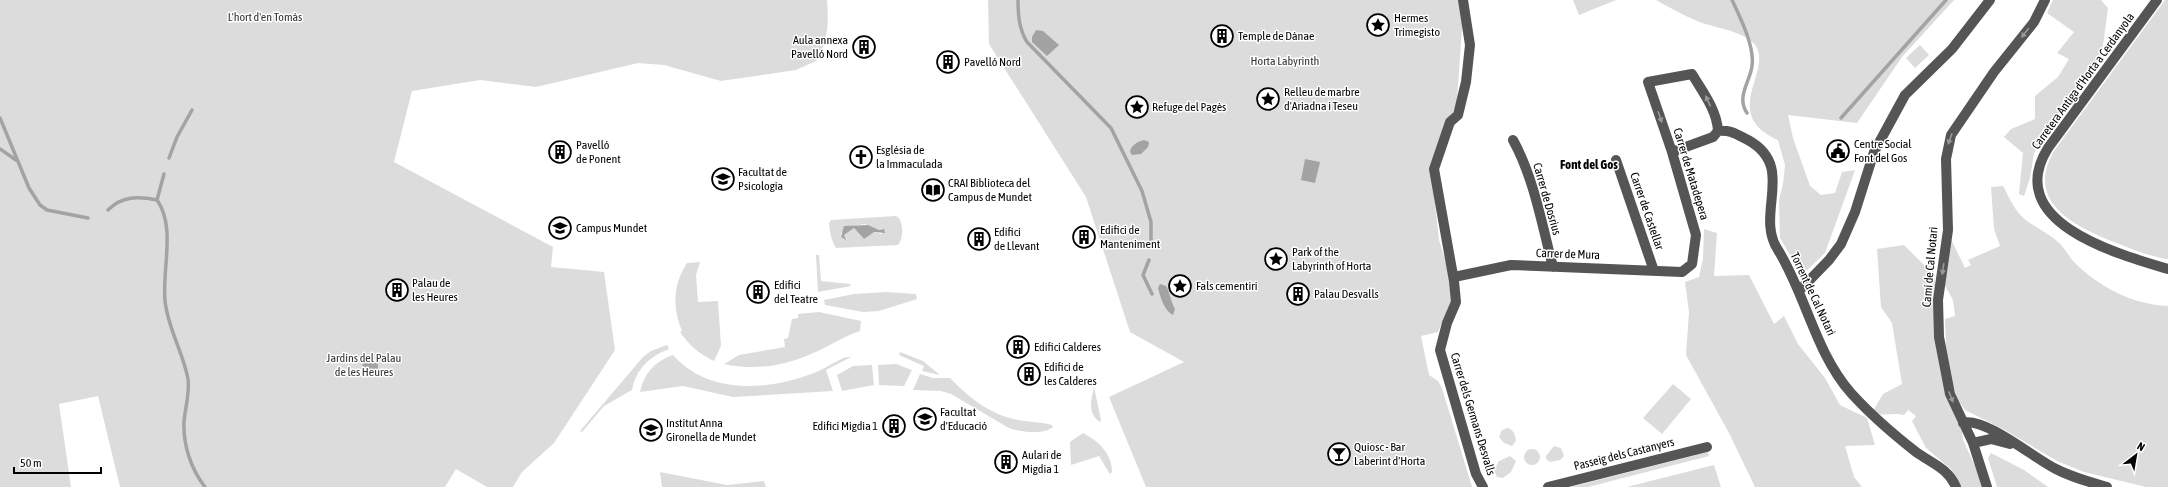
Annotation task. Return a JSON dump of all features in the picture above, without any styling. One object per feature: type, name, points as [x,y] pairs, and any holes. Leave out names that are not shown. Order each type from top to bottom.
[{"type":"street","name":"Carrer dels Germans Desvalls","points":[[1463,0],[1470,46],[1466,82],[1458,115],[1450,122],[1434,169],[1454,277],[1456,302],[1447,323],[1440,350],[1476,474],[1483,487]]},
{"type":"street","points":[[1799,291],[1829,260],[1841,244],[1855,212],[1870,164],[1902,99],[1912,86],[1952,49],[1990,0]]},
{"type":"street","name":"Camí de Cal Notari","points":[[1987,487],[1973,443],[1950,394],[1939,337],[1938,300],[1948,230],[1945,185],[1948,147],[1950,135],[1994,72],[2034,22],[2045,0]]},
{"type":"street","name":"Carretera Antiga d'Horta a Cerdanyola","points":[[2157,0],[2048,148],[2040,163],[2038,181],[2039,189],[2046,206],[2065,227],[2090,241],[2143,262],[2168,269]]},
{"type":"street","name":"Carrer de Matadepera","points":[[1682,272],[1692,264],[1696,235],[1672,152],[1648,82],[1692,74],[1708,100],[1718,125],[1718,131]]},
{"type":"street","name":"Torrent de Cal Notari","points":[[1718,131],[1730,130],[1755,144],[1765,153],[1774,177],[1770,220],[1771,235],[1799,291],[1830,362],[1839,378],[1880,422],[1916,452],[1948,473],[1956,487]]},
{"type":"street","points":[[1672,152],[1713,137],[1718,131]]},
{"type":"street","name":"Carrer de Dosrius","points":[[1513,140],[1520,152],[1538,206],[1553,267]]},
{"type":"street","name":"Carrer de Castellar","points":[[1616,160],[1654,271]]},
{"type":"street","name":"Carrer de Mura","points":[[1454,277],[1511,265],[1682,272]]},
{"type":"street","points":[[1963,423],[1967,421],[1988,427],[2019,448],[2066,474],[2107,487]]},
{"type":"street","points":[[1973,443],[1991,439],[2019,448]]},
{"type":"street","name":"Passeig dels Castanyers","points":[[1548,487],[1707,447]]},
{"type":"green space","points":[[0,0],[827,0],[828,16],[827,32],[823,47],[816,61],[796,70],[721,81],[664,65],[638,63],[536,87],[480,80],[412,91],[394,162],[553,247],[551,267],[604,272],[615,350],[554,443],[522,472],[513,487],[487,487],[456,469],[445,487],[120,487],[98,396],[59,404],[71,487],[0,487]]},
{"type":"green space","name":"Park of the Labyrinth of Horta","points":[[988,0],[1458,0],[1463,15],[1457,100],[1432,177],[1439,240],[1451,279],[1452,300],[1438,332],[1421,336],[1429,375],[1438,381],[1442,388],[1472,487],[1146,487],[1109,397],[1184,362],[1130,332],[1086,197],[989,44]]},
{"type":"green space","points":[[1573,0],[1616,0],[1579,15]]},
{"type":"green space","points":[[1656,0],[1954,0],[1902,57],[1857,123],[1788,115],[1793,138],[1810,186],[1821,195],[1835,193],[1842,172],[1855,170],[1825,253],[1802,275],[1780,238],[1779,200],[1783,184],[1785,165],[1778,140],[1761,129],[1752,118],[1750,105],[1759,55],[1755,45],[1743,36],[1697,21]]},
{"type":"green space","points":[[2053,0],[2101,0],[2108,8],[2101,60],[2034,153],[2030,178],[2024,196],[2019,194],[2023,153],[2004,137],[2011,129],[2035,119],[2035,96],[2058,77],[2069,59],[2057,53],[2074,32],[2047,13]]},
{"type":"green space","points":[[2165,0],[2168,0],[2168,259],[2149,255],[2103,238],[2072,222],[2050,199],[2045,186],[2046,170],[2054,151]]},
{"type":"green space","points":[[1920,45],[1929,55],[1915,68],[1906,58]]},
{"type":"green space","points":[[2003,186],[2019,214],[2058,242],[2073,261],[2104,286],[2129,298],[2155,305],[2168,306],[2168,487],[2146,487],[2084,472],[2057,461],[2003,429],[1965,410],[1957,399],[1946,350],[1945,319],[1955,316],[1953,300],[1944,284],[1950,237],[1965,268],[1971,265],[1968,260],[2000,246],[1994,229],[1991,187]]},
{"type":"green space","points":[[896,216],[899,218],[901,224],[901,239],[898,245],[836,248],[830,233],[829,223],[831,220]],"holes":[[[865,224],[878,230],[883,229],[882,234],[874,232],[863,238],[854,228],[844,235],[847,239],[846,241],[841,237],[841,233],[853,226]]]},
{"type":"green space","points":[[1704,229],[1717,233],[1714,276],[1749,275],[1774,324],[1784,316],[1798,344],[1825,378],[1840,405],[1867,418],[1875,445],[1845,446],[1854,477],[1862,487],[1755,487],[1729,433],[1686,355],[1689,312],[1685,282],[1699,277],[1703,259]]},
{"type":"green space","points":[[1904,245],[1925,266],[1933,266],[1951,406],[1962,432],[1963,440],[1977,470],[1982,487],[1961,487],[1951,469],[1926,448],[1912,421],[1916,416],[1908,410],[1904,415],[1884,415],[1873,411],[1883,394],[1902,384],[1892,323],[1881,307],[1877,249]]},
{"type":"green space","points":[[816,255],[819,255],[821,281],[850,284],[851,286],[818,292]]},
{"type":"green space","points":[[700,262],[696,275],[698,302],[718,301],[721,346],[714,361],[699,352],[683,337],[680,332],[682,331],[675,305],[677,288],[682,271],[687,263]]},
{"type":"green space","points":[[886,292],[916,294],[917,299],[879,311],[863,312],[825,305],[824,300],[854,294]]},
{"type":"green space","points":[[819,312],[861,321],[860,331],[813,353],[789,362],[764,367],[724,364],[739,355],[785,347],[784,339],[788,338],[792,319],[798,318],[798,314]]},
{"type":"green space","points":[[667,345],[669,349],[656,355],[640,370],[632,390],[604,406],[582,432],[580,431],[643,357],[651,351]]},
{"type":"green space","points":[[900,352],[923,361],[940,375],[922,371],[924,366],[899,355]]},
{"type":"green space","points":[[673,355],[688,369],[705,378],[723,384],[743,386],[782,382],[801,377],[819,371],[844,358],[851,357],[826,370],[833,391],[733,397],[683,386],[640,392],[644,379],[651,369],[656,364]]},
{"type":"green space","points":[[896,364],[912,370],[904,386],[879,385],[878,365]]},
{"type":"green space","points":[[872,365],[874,385],[842,391],[837,375],[853,366]]},
{"type":"green space","points":[[920,374],[933,378],[950,378],[981,405],[1008,418],[1048,424],[1052,425],[1053,427],[1049,430],[1038,432],[1025,432],[1009,428],[951,394],[941,391],[913,390]]},
{"type":"green space","points":[[1673,384],[1691,399],[1662,434],[1643,418]]},
{"type":"green space","points":[[1094,387],[1101,420],[1100,422],[1093,415],[1091,406]]},
{"type":"green space","points":[[1508,428],[1513,431],[1516,441],[1512,446],[1504,443],[1499,437],[1502,430]]},
{"type":"green space","points":[[1083,433],[1099,444],[1107,453],[1110,459],[1112,472],[1110,474],[1099,456],[1071,465],[1070,442]]},
{"type":"green space","points":[[1554,446],[1561,448],[1564,456],[1560,460],[1550,462],[1546,459],[1546,456]]},
{"type":"green space","points":[[1532,449],[1539,454],[1540,457],[1535,464],[1532,465],[1525,460],[1524,457],[1529,450]]},
{"type":"green space","points":[[1708,452],[1709,456],[1588,487],[1571,487]]},
{"type":"green space","points":[[1991,453],[2024,470],[2048,487],[1997,487],[1988,458]]},
{"type":"green space","points":[[1510,456],[1516,461],[1511,472],[1503,478],[1497,477],[1494,470],[1499,461]]},
{"type":"green space","points":[[1714,465],[1721,487],[1627,487]]},
{"type":"green space","points":[[660,472],[727,485],[764,481],[766,487],[662,487]]},
{"type":"shaded area","points":[[1036,30],[1043,31],[1059,45],[1047,56],[1032,42],[1032,37]]},
{"type":"shaded area","points":[[1144,140],[1149,142],[1148,147],[1141,154],[1132,155],[1130,152],[1133,146]]},
{"type":"shaded area","points":[[1305,159],[1320,162],[1315,183],[1301,180]]},
{"type":"shaded area","points":[[868,225],[879,230],[884,229],[885,233],[874,232],[864,239],[854,228],[844,235],[847,241],[841,237],[844,226]]},
{"type":"shaded area","points":[[1160,284],[1166,286],[1175,309],[1173,315],[1165,308],[1158,288]]},
{"type":"shaded area","points":[[366,361],[373,361],[378,364],[378,369],[375,372],[366,370],[362,365]]},
{"type":"waterway","points":[[1018,0],[1018,11],[1022,32],[1027,42],[1111,128],[1142,191],[1151,222],[1151,247]]},
{"type":"waterway","name":"Torrent de Cal Notari","points":[[1732,0],[1746,32],[1751,50],[1751,72],[1743,95],[1744,107],[1747,113]]},
{"type":"waterway","points":[[1841,118],[1946,0]]},
{"type":"waterway","points":[[169,158],[177,137],[192,110]]},
{"type":"waterway","points":[[0,118],[29,188],[40,205],[47,210],[88,218]]},
{"type":"waterway","points":[[0,149],[16,160]]},
{"type":"waterway","points":[[157,200],[164,174]]},
{"type":"waterway","points":[[108,210],[119,202],[131,198],[143,198],[157,200],[163,211],[167,235],[165,301],[169,321],[183,359],[188,379],[188,395],[184,422],[185,439],[192,465],[205,487]]},
{"type":"waterway","points":[[1149,260],[1143,275],[1152,294]]},
{"type":"place","name":"Hermes Trimegisto","points":[[1378,25]]},
{"type":"place","name":"Temple de Dànae","points":[[1222,36]]},
{"type":"place","name":"Aula annexa Pavelló Nord","points":[[864,47]]},
{"type":"place","name":"Pavelló Nord","points":[[948,62]]},
{"type":"place","name":"Relleu de marbre d'Ariadna i Teseu","points":[[1268,99]]},
{"type":"place","name":"Refuge del Pagès","points":[[1137,107]]},
{"type":"place","name":"Centre Social Font del Gos","points":[[1838,151]]},
{"type":"place","name":"Pavelló de Ponent","points":[[560,152]]},
{"type":"place","name":"Església de la Immaculada","points":[[861,157]]},
{"type":"place","name":"Facultat de Psicologia","points":[[723,179]]},
{"type":"place","name":"CRAI Biblioteca del Campus de Mundet","points":[[933,190]]},
{"type":"place","name":"Campus Mundet","points":[[560,228]]},
{"type":"place","name":"Edifici de Manteniment","points":[[1084,237]]},
{"type":"place","name":"Edifici de Llevant","points":[[979,239]]},
{"type":"place","name":"Park of the Labyrinth of Horta","points":[[1276,259]]},
{"type":"place","name":"Fals cementiri","points":[[1180,286]]},
{"type":"place","name":"Palau de les Heures","points":[[397,290]]},
{"type":"place","name":"Edifici del Teatre","points":[[758,292]]},
{"type":"place","name":"Palau Desvalls","points":[[1298,294]]},
{"type":"place","name":"Edifici Calderes","points":[[1018,347]]},
{"type":"place","name":"Edifici de les Calderes","points":[[1029,374]]},
{"type":"place","name":"Facultat d'Educació","points":[[925,419]]},
{"type":"place","name":"Edifici Migdia 1","points":[[894,426]]},
{"type":"place","name":"Institut Anna Gironella de Mundet","points":[[651,430]]},
{"type":"place","name":"Quiosc - Bar Laberint d'Horta","points":[[1339,454]]},
{"type":"place","name":"Aulari de Migdia 1","points":[[1006,462]]},
{"type":"district","name":"Font del Gos","points":[[1589,164]]},
{"type":"park label","name":"L'hort d'en Tomàs","points":[[265,17]]},
{"type":"park label","name":"Horta Labyrinth","points":[[1285,61]]},
{"type":"park label","name":"Jardins del Palau de les Heures","points":[[364,365]]}]
